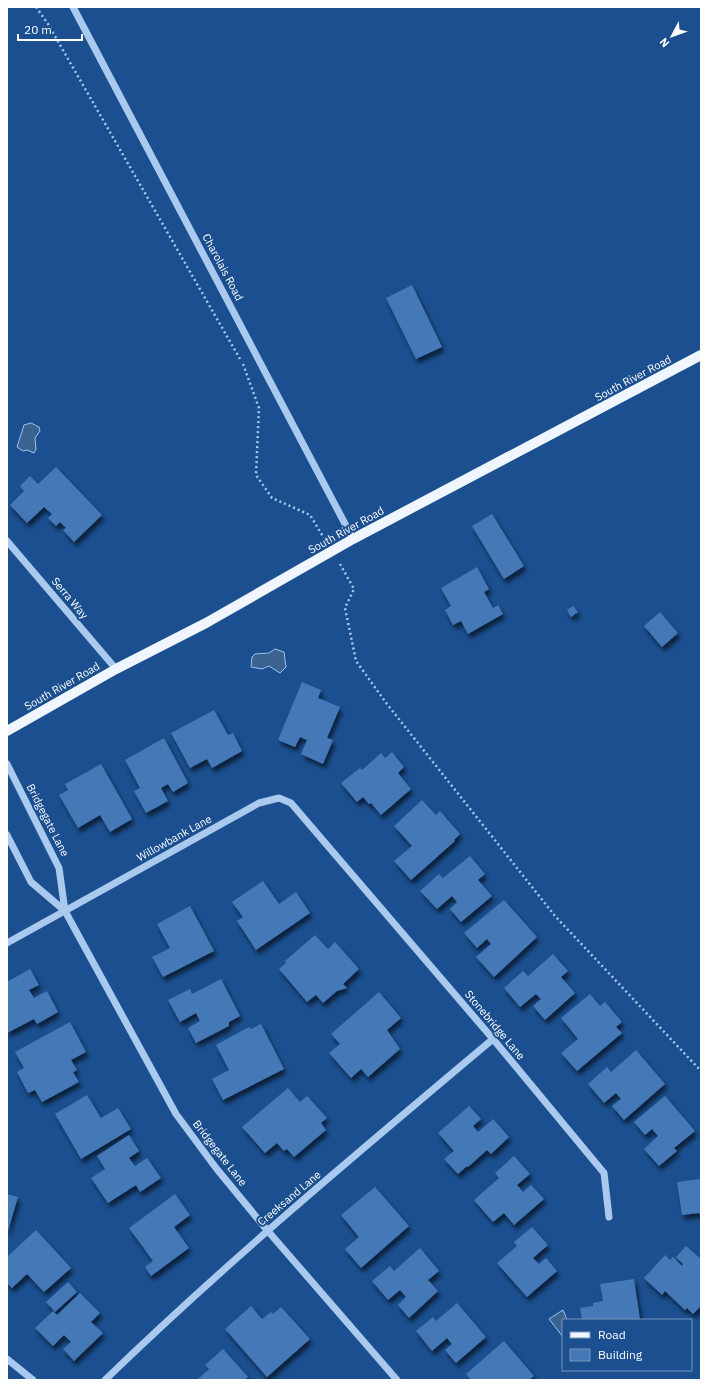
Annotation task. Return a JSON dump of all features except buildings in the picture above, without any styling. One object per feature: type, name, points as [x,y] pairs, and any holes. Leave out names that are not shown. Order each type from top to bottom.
[{"type":"main road","name":"South River Road","points":[[7,731],[116,669],[206,623],[332,550],[701,355]]},
{"type":"street","name":"Charolais Road","points":[[73,7],[353,539]]},
{"type":"street","name":"Serra Way","points":[[7,541],[116,669]]},
{"type":"street","name":"Bridgegate Lane","points":[[7,764],[59,868],[65,911],[176,1114],[216,1168],[267,1230],[397,1380]]},
{"type":"street","name":"Willowbank Lane","points":[[7,943],[259,803],[279,798],[292,803],[338,858]]},
{"type":"street","name":"Bridgegate Lane","points":[[7,835],[31,882],[65,911]]},
{"type":"street","name":"Stonebridge Lane","points":[[338,858],[493,1039],[604,1173],[609,1217]]},
{"type":"street","name":"Creeksand Lane","points":[[105,1380],[177,1310],[267,1230],[493,1039]]},
{"type":"street","points":[[7,1359],[33,1380]]},
{"type":"path","points":[[36,7],[48,24],[243,364],[259,408],[256,475],[272,498],[310,515],[332,550],[354,590],[345,608],[356,661],[387,704],[555,916],[701,1071]]},
{"type":"water","points":[[31,423],[39,427],[40,431],[35,438],[36,449],[34,453],[27,450],[23,451],[17,447],[24,425]]},
{"type":"water","points":[[275,649],[284,652],[286,667],[280,673],[269,666],[262,669],[251,667],[252,657],[255,654],[269,653]]},
{"type":"water","points":[[563,1310],[567,1319],[562,1319],[562,1336],[549,1319]]}]
